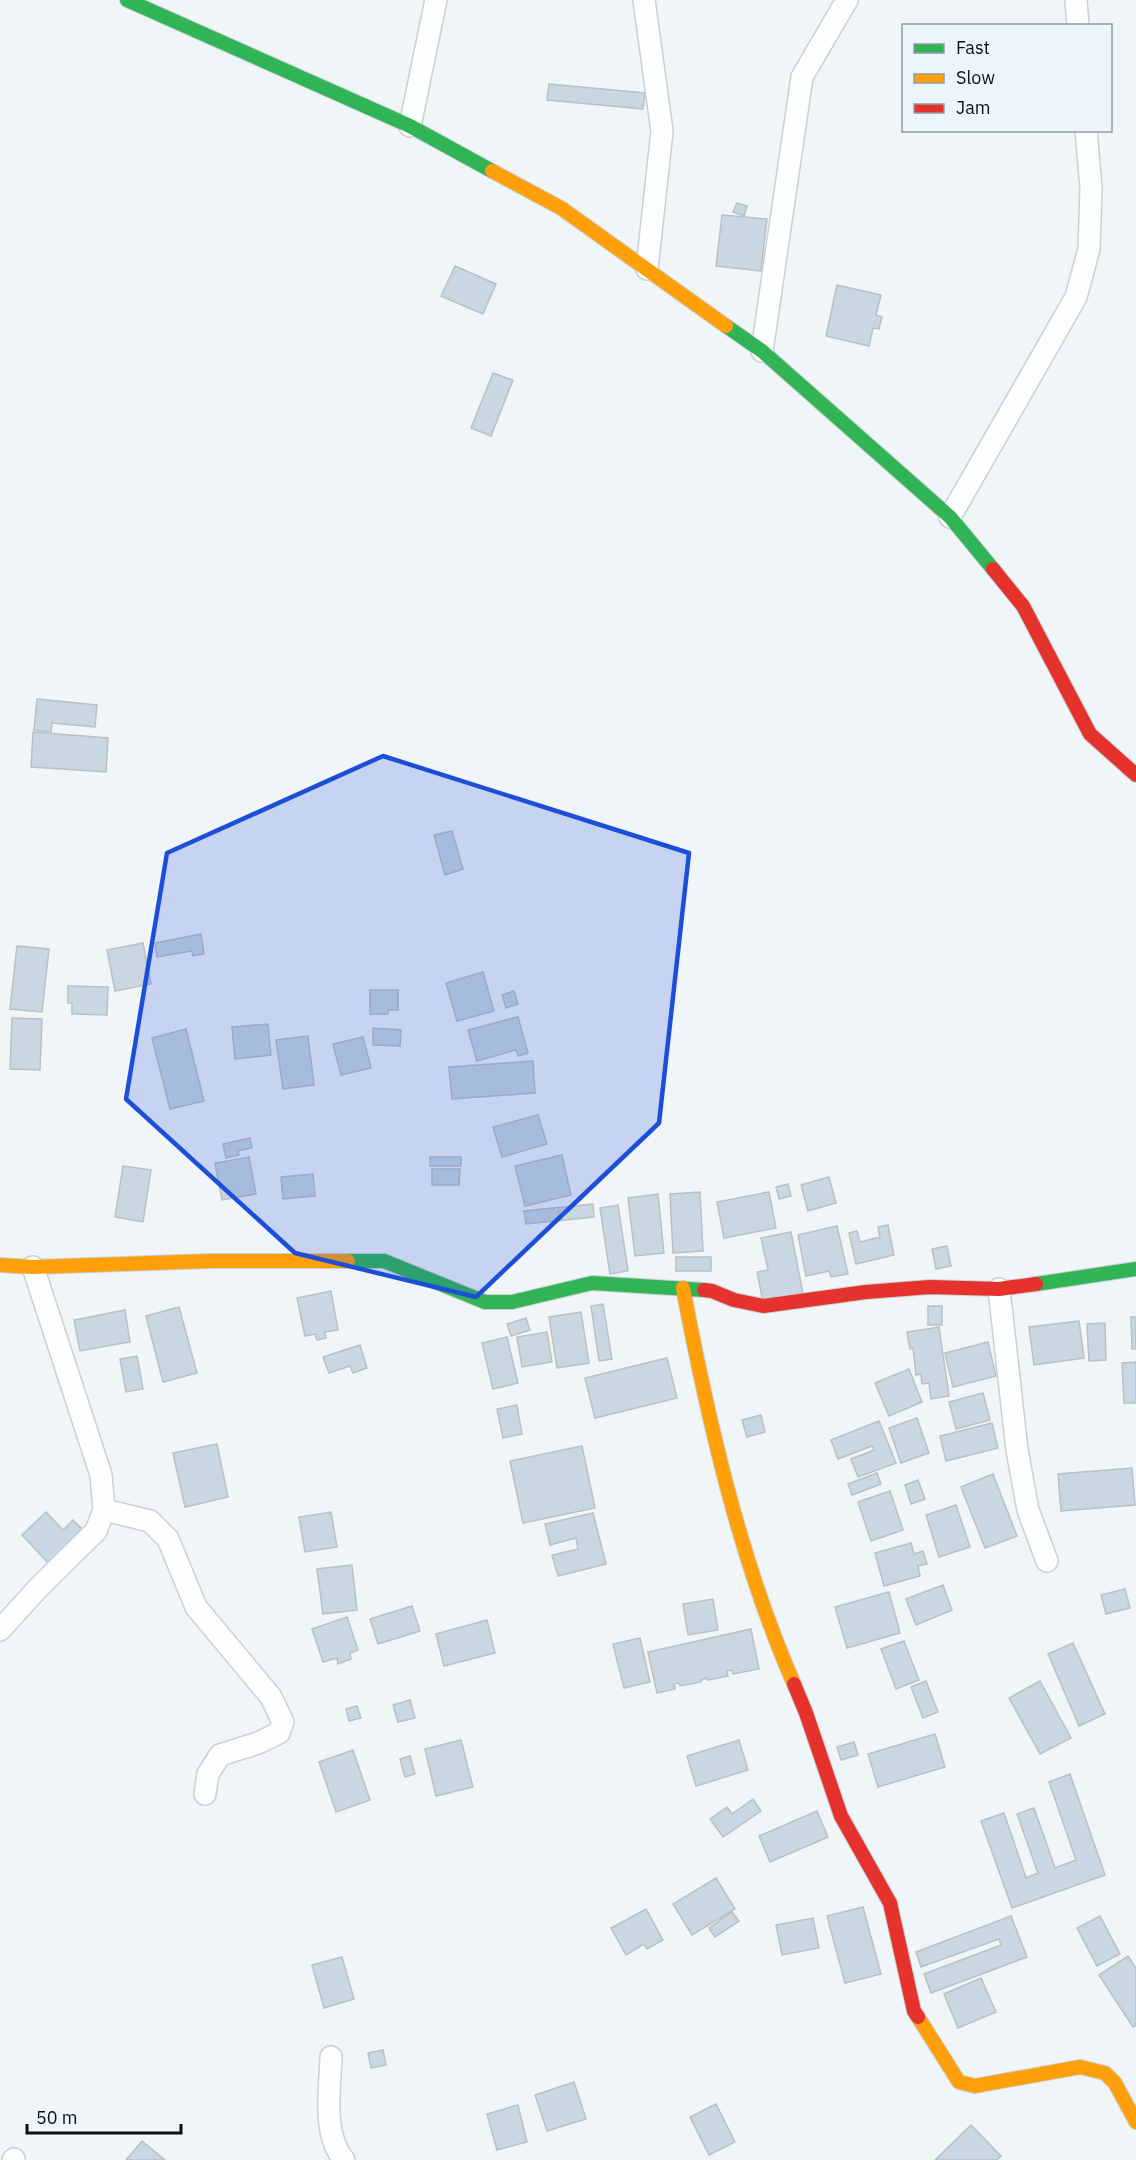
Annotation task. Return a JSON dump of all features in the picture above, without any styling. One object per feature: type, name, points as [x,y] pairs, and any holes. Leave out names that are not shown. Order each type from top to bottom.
[{"type":"street","points":[[127,0],[410,126],[561,208],[762,351],[950,517],[1023,606],[1090,734],[1136,775]]},
{"type":"street","points":[[410,126],[436,0]]},
{"type":"street","points":[[644,0],[662,131],[647,269]]},
{"type":"street","points":[[762,351],[802,77],[847,0]]},
{"type":"street","points":[[1076,0],[1078,24]]},
{"type":"street","points":[[950,517],[1076,297],[1089,249],[1091,188],[1086,132]]},
{"type":"street","points":[[0,1265],[33,1267],[211,1261],[384,1261],[485,1302],[512,1302],[592,1283],[712,1291],[734,1300],[763,1306],[866,1292],[930,1287],[999,1289],[1136,1269]]},
{"type":"street","points":[[0,1630],[41,1585],[96,1531],[104,1510],[101,1475],[33,1267]]},
{"type":"street","points":[[683,1288],[701,1383],[739,1529],[779,1651],[806,1713],[841,1816],[890,1904],[914,2011],[959,2082],[975,2086],[1080,2067],[1105,2073],[1114,2083],[1136,2122]]},
{"type":"street","points":[[999,1289],[1017,1450],[1028,1510],[1047,1561]]},
{"type":"street","points":[[104,1510],[150,1521],[168,1539],[196,1607],[271,1696],[283,1722],[279,1733],[258,1743],[220,1755],[208,1774],[205,1794]]},
{"type":"street","points":[[331,2057],[329,2122],[338,2153],[344,2160]]},
{"type":"highlighted area","points":[[383,756],[689,853],[659,1123],[476,1297],[295,1253],[126,1099],[167,853]]},
{"type":"building","points":[[549,84],[645,93],[643,109],[547,100]]},
{"type":"building","points":[[737,203],[747,206],[744,216],[733,212]]},
{"type":"building","points":[[722,215],[767,219],[761,271],[716,266]]},
{"type":"building","points":[[455,266],[496,284],[483,314],[441,296]]},
{"type":"building","points":[[837,285],[881,295],[876,315],[882,317],[879,329],[873,328],[869,346],[826,336]]},
{"type":"building","points":[[493,373],[513,380],[491,436],[471,428]]},
{"type":"building","points":[[37,699],[97,705],[95,727],[52,723],[51,732],[34,730]]},
{"type":"building","points":[[33,732],[108,738],[106,772],[31,767]]},
{"type":"building","points":[[452,831],[463,869],[445,875],[434,835]]},
{"type":"building","points":[[201,934],[204,954],[193,956],[192,951],[157,957],[155,943]]},
{"type":"building","points":[[143,943],[151,984],[115,991],[107,950]]},
{"type":"building","points":[[17,946],[49,949],[42,1012],[10,1009]]},
{"type":"building","points":[[483,972],[494,1011],[457,1021],[446,983]]},
{"type":"building","points":[[68,986],[108,987],[107,1015],[72,1014],[72,1003],[68,1003]]},
{"type":"building","points":[[370,990],[398,990],[398,1010],[388,1010],[388,1014],[370,1014]]},
{"type":"building","points":[[514,991],[518,1004],[506,1008],[502,995]]},
{"type":"building","points":[[518,1017],[528,1053],[518,1056],[516,1050],[477,1061],[468,1030]]},
{"type":"building","points":[[12,1018],[42,1019],[40,1070],[10,1069]]},
{"type":"building","points":[[268,1024],[271,1055],[235,1059],[232,1027]]},
{"type":"building","points":[[373,1028],[401,1030],[400,1046],[373,1045]]},
{"type":"building","points":[[186,1029],[204,1101],[170,1109],[152,1038]]},
{"type":"building","points":[[308,1036],[314,1085],[283,1089],[276,1040]]},
{"type":"building","points":[[363,1037],[371,1068],[341,1075],[333,1044]]},
{"type":"building","points":[[533,1061],[535,1093],[452,1099],[449,1067]]},
{"type":"building","points":[[538,1115],[547,1144],[502,1157],[493,1127]]},
{"type":"building","points":[[250,1138],[252,1148],[238,1151],[239,1155],[226,1158],[223,1144]]},
{"type":"building","points":[[562,1155],[571,1195],[525,1206],[515,1166]]},
{"type":"building","points":[[249,1157],[256,1194],[222,1200],[215,1163]]},
{"type":"building","points":[[430,1157],[461,1157],[461,1166],[430,1166]]},
{"type":"building","points":[[123,1166],[151,1170],[143,1222],[115,1217]]},
{"type":"building","points":[[432,1169],[460,1169],[459,1185],[432,1185]]},
{"type":"building","points":[[313,1174],[315,1196],[283,1199],[281,1177]]},
{"type":"building","points":[[829,1177],[836,1203],[808,1211],[801,1185]]},
{"type":"building","points":[[788,1184],[791,1196],[779,1199],[776,1187]]},
{"type":"building","points":[[700,1192],[703,1251],[673,1253],[670,1194]]},
{"type":"building","points":[[769,1192],[776,1228],[724,1238],[717,1202]]},
{"type":"building","points":[[658,1194],[664,1253],[635,1256],[628,1198]]},
{"type":"building","points":[[593,1204],[594,1217],[526,1224],[524,1211]]},
{"type":"building","points":[[618,1205],[628,1271],[610,1274],[600,1208]]},
{"type":"building","points":[[888,1225],[894,1255],[856,1264],[849,1233],[857,1231],[860,1242],[880,1237],[878,1227]]},
{"type":"building","points":[[837,1226],[848,1274],[831,1277],[829,1271],[806,1276],[798,1235]]},
{"type":"building","points":[[791,1232],[803,1294],[763,1302],[757,1272],[768,1270],[761,1238]]},
{"type":"building","points":[[947,1246],[951,1266],[936,1269],[932,1249]]},
{"type":"building","points":[[676,1257],[711,1257],[711,1271],[676,1271]]},
{"type":"building","points":[[331,1291],[338,1330],[325,1332],[326,1338],[317,1340],[315,1334],[305,1336],[297,1298]]},
{"type":"building","points":[[603,1304],[612,1359],[599,1361],[591,1306]]},
{"type":"building","points":[[928,1306],[942,1306],[942,1325],[928,1325]]},
{"type":"building","points":[[179,1307],[197,1373],[163,1382],[146,1316]]},
{"type":"building","points":[[125,1310],[130,1342],[80,1351],[74,1320]]},
{"type":"building","points":[[581,1312],[589,1363],[557,1368],[549,1317]]},
{"type":"building","points":[[1131,1317],[1136,1317],[1136,1349],[1132,1349]]},
{"type":"building","points":[[526,1318],[530,1330],[511,1336],[507,1324]]},
{"type":"building","points":[[1079,1321],[1084,1358],[1034,1365],[1029,1327]]},
{"type":"building","points":[[1105,1323],[1106,1360],[1089,1361],[1087,1324]]},
{"type":"building","points":[[939,1327],[949,1396],[931,1399],[929,1383],[922,1384],[921,1374],[916,1375],[913,1348],[910,1349],[907,1332]]},
{"type":"building","points":[[547,1332],[552,1362],[522,1367],[517,1337]]},
{"type":"building","points":[[507,1337],[518,1383],[493,1389],[482,1343]]},
{"type":"building","points":[[988,1342],[996,1376],[953,1387],[945,1353]]},
{"type":"building","points":[[360,1345],[367,1368],[353,1373],[350,1366],[329,1373],[323,1357]]},
{"type":"building","points":[[137,1356],[143,1389],[126,1392],[120,1359]]},
{"type":"building","points":[[667,1358],[677,1398],[595,1418],[585,1378]]},
{"type":"building","points":[[1136,1362],[1136,1403],[1124,1403],[1122,1363]]},
{"type":"building","points":[[909,1369],[922,1402],[889,1416],[875,1383]]},
{"type":"building","points":[[983,1393],[990,1420],[956,1429],[949,1402]]},
{"type":"building","points":[[517,1405],[522,1434],[503,1438],[497,1409]]},
{"type":"building","points":[[761,1415],[765,1432],[747,1437],[742,1420]]},
{"type":"building","points":[[917,1418],[929,1453],[901,1463],[889,1428]]},
{"type":"building","points":[[879,1421],[896,1463],[858,1477],[851,1459],[874,1450],[872,1446],[838,1459],[831,1440]]},
{"type":"building","points":[[992,1423],[998,1448],[946,1461],[940,1436]]},
{"type":"building","points":[[217,1444],[228,1497],[185,1507],[173,1453]]},
{"type":"building","points":[[582,1446],[595,1508],[523,1523],[510,1461]]},
{"type":"building","points":[[1132,1468],[1135,1505],[1061,1511],[1058,1474]]},
{"type":"building","points":[[877,1473],[881,1484],[852,1495],[848,1484]]},
{"type":"building","points":[[993,1474],[1017,1536],[985,1548],[961,1487]]},
{"type":"building","points":[[918,1480],[925,1499],[911,1504],[905,1485]]},
{"type":"building","points":[[890,1491],[903,1530],[871,1541],[858,1502]]},
{"type":"building","points":[[956,1505],[970,1547],[939,1557],[926,1515]]},
{"type":"building","points":[[46,1512],[63,1530],[73,1520],[83,1530],[48,1563],[22,1535]]},
{"type":"building","points":[[331,1512],[337,1547],[305,1552],[299,1517]]},
{"type":"building","points":[[593,1513],[606,1564],[558,1576],[552,1555],[578,1549],[576,1538],[550,1545],[545,1524]]},
{"type":"building","points":[[911,1543],[914,1554],[923,1551],[927,1564],[918,1566],[920,1576],[884,1586],[875,1553]]},
{"type":"building","points":[[352,1565],[357,1610],[323,1614],[317,1569]]},
{"type":"building","points":[[943,1585],[952,1610],[916,1625],[906,1599]]},
{"type":"building","points":[[1125,1589],[1130,1608],[1106,1614],[1101,1595]]},
{"type":"building","points":[[889,1592],[900,1633],[847,1648],[835,1607]]},
{"type":"building","points":[[713,1599],[718,1630],[688,1635],[683,1604]]},
{"type":"building","points":[[412,1606],[420,1631],[378,1644],[370,1619]]},
{"type":"building","points":[[347,1617],[358,1650],[350,1653],[351,1659],[338,1664],[337,1658],[323,1662],[312,1629]]},
{"type":"building","points":[[487,1620],[495,1653],[444,1666],[436,1634]]},
{"type":"building","points":[[751,1629],[759,1669],[733,1674],[732,1670],[727,1671],[728,1676],[708,1680],[708,1678],[701,1682],[680,1686],[679,1683],[674,1684],[675,1689],[657,1693],[648,1652]]},
{"type":"building","points":[[640,1638],[650,1682],[624,1688],[613,1644]]},
{"type":"building","points":[[904,1641],[919,1680],[896,1689],[881,1649]]},
{"type":"building","points":[[1073,1643],[1105,1714],[1079,1726],[1048,1654]]},
{"type":"building","points":[[926,1681],[938,1712],[923,1718],[911,1687]]},
{"type":"building","points":[[1040,1681],[1071,1738],[1040,1754],[1009,1698]]},
{"type":"building","points":[[410,1700],[415,1718],[398,1722],[393,1705]]},
{"type":"building","points":[[357,1706],[361,1718],[349,1721],[346,1709]]},
{"type":"building","points":[[935,1734],[945,1767],[878,1787],[868,1754]]},
{"type":"building","points":[[461,1740],[473,1787],[436,1796],[425,1749]]},
{"type":"building","points":[[739,1740],[748,1770],[696,1786],[687,1756]]},
{"type":"building","points":[[854,1742],[858,1755],[841,1760],[837,1747]]},
{"type":"building","points":[[353,1750],[370,1800],[336,1812],[319,1762]]},
{"type":"building","points":[[410,1756],[415,1774],[405,1777],[400,1759]]},
{"type":"building","points":[[1070,1774],[1105,1875],[1012,1908],[981,1821],[1004,1813],[1026,1878],[1038,1873],[1017,1814],[1034,1808],[1055,1868],[1076,1860],[1049,1782]]},
{"type":"building","points":[[753,1799],[761,1811],[723,1837],[710,1819],[727,1807],[732,1814]]},
{"type":"building","points":[[817,1811],[828,1837],[770,1862],[759,1836]]},
{"type":"building","points":[[716,1878],[735,1909],[692,1935],[673,1904]]},
{"type":"building","points":[[863,1907],[881,1974],[845,1983],[827,1916]]},
{"type":"building","points":[[646,1909],[663,1940],[647,1949],[644,1944],[626,1955],[611,1928]]},
{"type":"building","points":[[732,1912],[739,1921],[715,1937],[709,1928]]},
{"type":"building","points":[[1011,1916],[1027,1957],[931,1993],[924,1974],[1001,1945],[999,1939],[921,1967],[916,1952]]},
{"type":"building","points":[[1100,1916],[1120,1954],[1097,1966],[1077,1928]]},
{"type":"building","points":[[813,1918],[819,1948],[782,1955],[776,1925]]},
{"type":"building","points":[[1128,1956],[1136,1968],[1136,2025],[1133,2027],[1099,1975]]},
{"type":"building","points":[[342,1957],[354,1999],[324,2008],[312,1965]]},
{"type":"building","points":[[981,1978],[996,2012],[958,2028],[944,1994]]},
{"type":"building","points":[[383,2050],[386,2065],[371,2068],[368,2053]]},
{"type":"building","points":[[574,2082],[586,2119],[547,2131],[535,2095]]},
{"type":"building","points":[[716,2104],[735,2142],[709,2155],[690,2117]]},
{"type":"building","points":[[518,2105],[527,2142],[497,2150],[487,2114]]},
{"type":"building","points":[[971,2125],[1001,2156],[997,2160],[935,2160]]},
{"type":"building","points":[[142,2141],[165,2160],[126,2160]]},
{"type":"traffic: fast","points":[[127,0],[410,126],[492,171]]},
{"type":"traffic: fast","points":[[726,326],[762,351],[950,517],[993,569]]},
{"type":"traffic: fast","points":[[348,1261],[384,1261],[485,1302],[512,1302],[592,1283],[704,1290]]},
{"type":"traffic: fast","points":[[1036,1284],[1136,1269]]},
{"type":"traffic: slow","points":[[492,171],[561,208],[726,326]]},
{"type":"traffic: slow","points":[[0,1265],[33,1267],[211,1261],[348,1261]]},
{"type":"traffic: slow","points":[[683,1288],[703,1388],[742,1539],[757,1589],[794,1684]]},
{"type":"traffic: slow","points":[[918,2017],[959,2082],[975,2086],[1080,2067],[1105,2073],[1115,2083],[1136,2122]]},
{"type":"traffic: jam","points":[[993,569],[1023,606],[1090,734],[1136,775]]},
{"type":"traffic: jam","points":[[704,1290],[763,1306],[866,1292],[930,1287],[999,1289],[1036,1284]]},
{"type":"traffic: jam","points":[[794,1684],[841,1816],[890,1903],[914,2011],[918,2017]]}]
